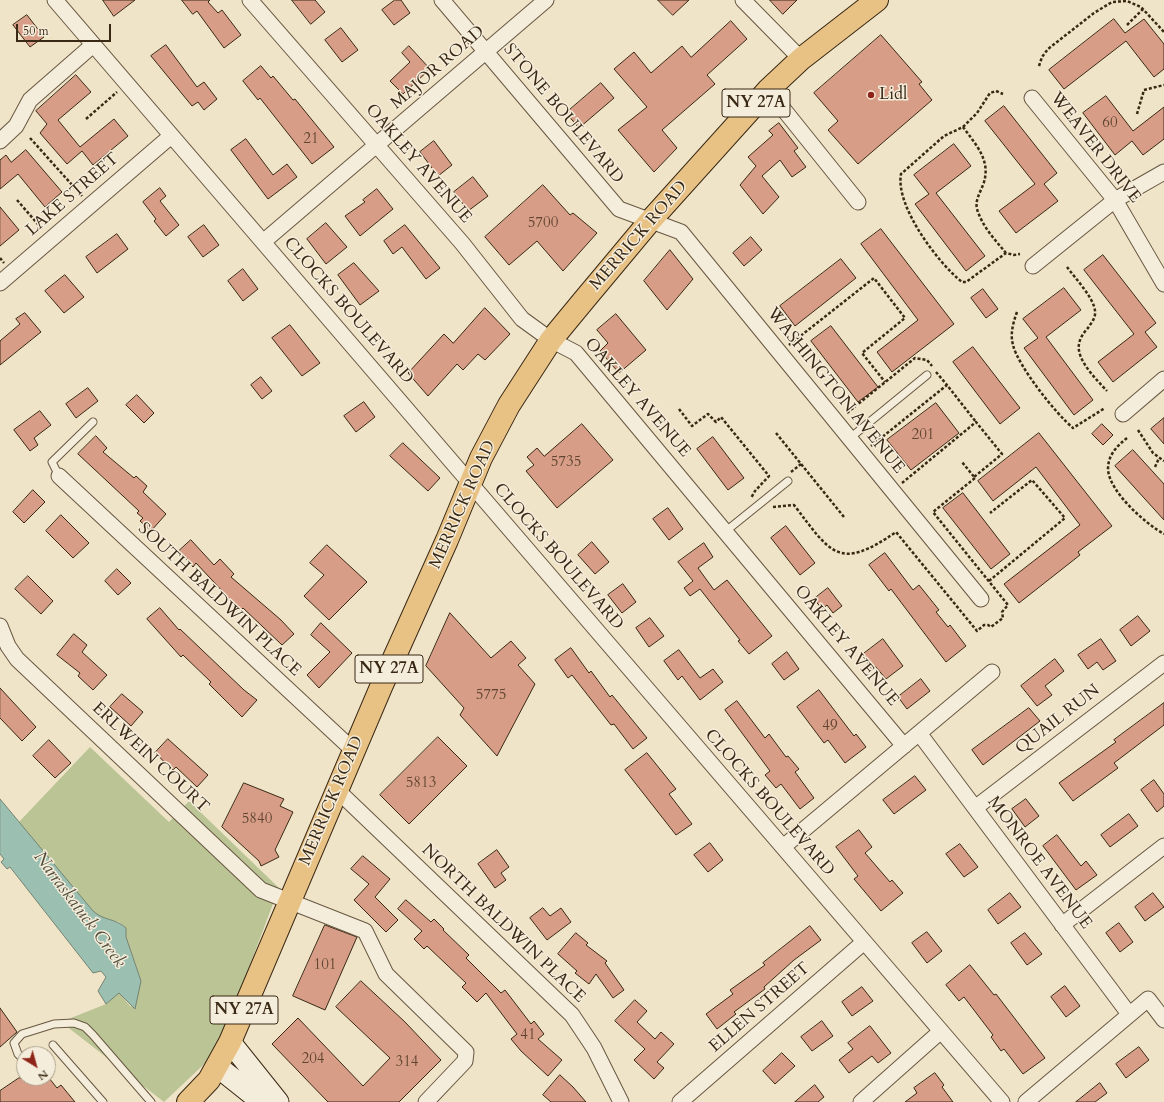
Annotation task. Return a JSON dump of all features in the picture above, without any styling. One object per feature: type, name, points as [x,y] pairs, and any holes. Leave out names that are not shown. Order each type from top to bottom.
[{"type":"main road","name":"MERRICK ROAD","points":[[188,1102],[209,1080],[218,1067],[230,1042],[381,687],[447,540],[480,458],[509,405],[551,340],[650,221],[768,90],[801,59],[877,0]]},
{"type":"main road","points":[[230,1042],[278,1102]]},
{"type":"main road","points":[[218,1067],[262,1102]]},
{"type":"street","name":"CLOCKS BOULEVARD","points":[[55,0],[1002,1102]]},
{"type":"street","name":"OAKLEY AVENUE","points":[[250,0],[462,243],[522,319],[551,340],[576,353],[904,746]]},
{"type":"street","name":"STONE BOULEVARD","points":[[442,0],[619,209],[650,221]]},
{"type":"street","name":"MAJOR ROAD","points":[[263,242],[546,0]]},
{"type":"street","points":[[743,0],[801,59]]},
{"type":"street","points":[[0,141],[16,126],[30,100],[93,45]]},
{"type":"street","points":[[768,90],[858,202]]},
{"type":"street","name":"WEAVER DRIVE","points":[[1032,98],[1115,200],[1164,284]]},
{"type":"street","name":"LAKE STREET","points":[[0,283],[171,136]]},
{"type":"street","points":[[1033,266],[1115,200],[1164,172]]},
{"type":"street","name":"WASHINGTON AVENUE","points":[[650,221],[681,232],[981,599]]},
{"type":"street","points":[[1123,414],[1164,380]]},
{"type":"street","name":"SOUTH BALDWIN PLACE","points":[[59,476],[354,751]]},
{"type":"street","name":"ERLWEIN COURT","points":[[0,626],[8,646],[17,659],[261,890],[290,900],[365,931],[386,974],[466,1057],[426,1102]]},
{"type":"street","name":"QUAIL RUN","points":[[975,808],[1164,663]]},
{"type":"street","points":[[783,847],[992,672]]},
{"type":"street","name":"MONROE AVENUE","points":[[919,733],[1129,1014]]},
{"type":"street","name":"NORTH BALDWIN PLACE","points":[[337,790],[572,1016],[594,1048],[622,1102]]},
{"type":"street","points":[[1062,925],[1164,846]]},
{"type":"street","name":"ELLEN STREET","points":[[680,1102],[864,942]]},
{"type":"street","points":[[1026,1102],[1148,998],[1164,1020]]},
{"type":"street","points":[[861,1102],[941,1031]]},
{"type":"lane","points":[[850,438],[927,375]]},
{"type":"lane","points":[[59,476],[52,462],[93,422]]},
{"type":"lane","points":[[726,531],[788,482]]},
{"type":"lane","points":[[16,1048],[14,1043],[22,1034],[54,1024],[74,1023],[85,1027],[150,1101]]},
{"type":"lane","points":[[53,1045],[103,1102]]},
{"type":"path","points":[[1039,66],[1042,57],[1048,49],[1094,13],[1112,2],[1126,1],[1143,9],[1164,32]]},
{"type":"path","points":[[1126,24],[1143,9]]},
{"type":"path","points":[[86,119],[127,84]]},
{"type":"path","points":[[1137,114],[1144,90],[1164,85]]},
{"type":"path","points":[[1003,94],[996,91],[990,94],[977,113],[963,127],[944,136],[901,174],[899,183],[907,211],[919,232],[962,282],[966,282],[1006,253]]},
{"type":"path","points":[[963,127],[981,151],[986,163],[987,172],[978,197],[977,208],[991,236],[1006,253],[1014,256],[1020,254]]},
{"type":"path","points":[[30,138],[91,206]]},
{"type":"path","points":[[17,200],[52,239]]},
{"type":"path","points":[[1067,267],[1093,303],[1096,312],[1079,344],[1084,364],[1107,391]]},
{"type":"path","points":[[779,352],[874,278],[905,318],[862,353],[885,382]]},
{"type":"path","points":[[1017,312],[1012,326],[1013,344],[1017,358],[1062,419],[1073,428],[1081,425],[1105,408]]},
{"type":"path","points":[[768,511],[774,506],[794,505],[823,542],[836,552],[849,554],[867,550],[896,532],[977,631],[984,625],[991,627],[1003,618],[1002,612],[1008,606],[933,512],[1002,454],[927,360],[921,358],[915,358],[847,413]]},
{"type":"path","points":[[871,447],[947,385]]},
{"type":"path","points":[[678,409],[692,426],[708,414],[716,422],[721,417],[769,476],[755,491],[749,501]]},
{"type":"path","points":[[900,484],[976,422]]},
{"type":"path","points":[[1138,430],[1143,440],[1159,458],[1164,461]]},
{"type":"path","points":[[776,433],[844,517]]},
{"type":"path","points":[[1127,438],[1116,447],[1112,453],[1108,469],[1114,485],[1139,516],[1164,534]]},
{"type":"path","points":[[1155,467],[1159,458]]},
{"type":"path","points":[[962,462],[974,477]]},
{"type":"path","points":[[790,473],[801,464]]},
{"type":"path","points":[[989,581],[1065,518],[1032,480],[990,513]]},
{"type":"shaded area","points":[[90,747],[169,822],[189,801],[279,888],[217,1052],[164,1102],[61,1022],[106,1004],[119,993],[131,1007],[141,981],[126,937],[126,928],[119,922],[100,918],[89,907],[19,822]]},
{"type":"water","name":"Narraskatuck Creek","points":[[0,799],[93,911],[126,928],[126,937],[141,981],[135,1009],[119,993],[106,1004],[98,991],[106,977],[101,971],[93,973],[10,867],[7,869],[1,862],[4,859],[0,854]]},
{"type":"building","points":[[103,0],[135,0],[114,16]]},
{"type":"building","points":[[182,0],[210,0],[208,2],[218,13],[222,10],[241,35],[224,48],[197,11],[193,14]]},
{"type":"building","points":[[292,0],[315,0],[325,12],[311,24]]},
{"type":"building","points":[[395,0],[401,0],[410,13],[394,25],[382,10]]},
{"type":"building","points":[[658,0],[689,0],[673,15]]},
{"type":"building","points":[[770,0],[797,0],[783,14]]},
{"type":"building","points":[[27,15],[44,37],[30,47],[13,25]]},
{"type":"building","points":[[1114,19],[1125,33],[1144,19],[1164,44],[1164,69],[1154,77],[1126,41],[1064,89],[1049,70]]},
{"type":"building","points":[[731,21],[747,39],[707,75],[715,84],[662,130],[677,148],[654,172],[618,130],[647,107],[614,69],[634,52],[651,73],[682,46],[691,57]]},
{"type":"building","points":[[341,28],[358,50],[342,62],[325,40]]},
{"type":"building","points":[[881,35],[922,82],[919,84],[932,100],[858,164],[828,130],[838,121],[814,93]]},
{"type":"building","points":[[166,45],[197,87],[204,82],[217,99],[204,110],[198,102],[192,106],[151,56]]},
{"type":"building","points":[[409,46],[430,69],[403,94],[390,81],[410,62],[402,53]]},
{"type":"building","points":[[261,66],[271,78],[273,76],[293,100],[295,99],[334,147],[312,164],[260,98],[258,100],[243,81]]},
{"type":"building","points":[[76,75],[91,92],[58,120],[80,147],[114,119],[128,136],[93,165],[82,151],[67,164],[40,133],[47,124],[36,111]]},
{"type":"building","points":[[601,83],[614,98],[579,128],[566,113]]},
{"type":"building","points":[[1106,96],[1133,131],[1164,107],[1164,139],[1143,155],[1132,141],[1115,155],[1083,113]]},
{"type":"building","points":[[1004,106],[1057,173],[1044,184],[1058,201],[1016,233],[999,211],[1035,184],[985,121]]},
{"type":"building","points":[[779,123],[798,148],[794,151],[806,167],[792,177],[780,160],[762,176],[779,197],[763,214],[740,185],[756,166],[748,157],[773,135],[769,131]]},
{"type":"building","points":[[246,139],[273,175],[287,164],[297,177],[268,199],[231,150]]},
{"type":"building","points":[[434,141],[452,165],[438,176],[420,152]]},
{"type":"building","points":[[954,144],[971,166],[936,193],[985,256],[966,271],[915,204],[929,194],[914,175]]},
{"type":"building","points":[[26,150],[62,192],[45,207],[18,174],[0,189],[0,160],[6,155],[11,162]]},
{"type":"building","points":[[473,177],[488,196],[468,211],[454,192]]},
{"type":"building","points":[[543,185],[570,215],[573,213],[597,233],[563,271],[537,241],[509,265],[485,237]]},
{"type":"building","points":[[160,188],[166,196],[160,201],[179,225],[166,236],[154,221],[156,219],[143,202]]},
{"type":"building","points":[[377,189],[393,209],[360,236],[345,216],[365,202],[363,200]]},
{"type":"building","points":[[0,207],[19,230],[0,246]]},
{"type":"building","points":[[326,223],[347,247],[326,264],[307,239]]},
{"type":"building","points":[[204,225],[219,245],[203,257],[188,237]]},
{"type":"building","points":[[405,225],[440,268],[426,279],[402,247],[393,254],[384,241]]},
{"type":"building","points":[[881,229],[954,324],[892,372],[877,352],[918,320],[861,244]]},
{"type":"building","points":[[117,234],[128,249],[97,273],[86,257]]},
{"type":"building","points":[[751,237],[762,250],[744,266],[733,253]]},
{"type":"building","points":[[670,250],[693,279],[667,310],[644,281]]},
{"type":"building","points":[[1103,255],[1156,323],[1145,332],[1157,347],[1113,382],[1098,362],[1134,334],[1084,270]]},
{"type":"building","points":[[841,259],[856,278],[795,326],[780,306]]},
{"type":"building","points":[[354,263],[379,291],[360,305],[338,275]]},
{"type":"building","points":[[243,269],[258,289],[243,301],[228,281]]},
{"type":"building","points":[[65,275],[84,297],[64,313],[45,291]]},
{"type":"building","points":[[1064,288],[1081,310],[1046,337],[1093,400],[1074,415],[1024,348],[1038,338],[1023,319]]},
{"type":"building","points":[[983,289],[998,309],[986,318],[971,298]]},
{"type":"building","points":[[485,308],[510,334],[485,360],[478,354],[463,370],[457,364],[428,396],[408,373],[444,334],[453,343]]},
{"type":"building","points":[[25,313],[41,332],[0,365],[0,341],[20,324],[16,319]]},
{"type":"building","points":[[616,314],[646,350],[619,373],[600,351],[608,343],[597,330]]},
{"type":"building","points":[[290,325],[320,363],[302,376],[272,338]]},
{"type":"building","points":[[831,326],[878,387],[858,402],[811,341]]},
{"type":"building","points":[[973,347],[1020,408],[1000,424],[953,362]]},
{"type":"building","points":[[261,377],[272,391],[262,399],[251,385]]},
{"type":"building","points":[[88,388],[98,401],[76,418],[66,404]]},
{"type":"building","points":[[137,395],[154,413],[144,423],[126,405]]},
{"type":"building","points":[[364,402],[375,417],[356,432],[344,416]]},
{"type":"building","points":[[936,403],[959,433],[911,470],[887,440]]},
{"type":"building","points":[[40,411],[51,425],[34,438],[38,445],[30,451],[14,430]]},
{"type":"building","points":[[1164,418],[1164,444],[1151,429]]},
{"type":"building","points":[[582,424],[613,460],[557,508],[526,471],[534,465],[527,457],[537,448],[544,456]]},
{"type":"building","points":[[1102,424],[1113,435],[1103,445],[1092,434]]},
{"type":"building","points":[[1039,433],[1112,526],[1078,552],[1080,555],[1019,603],[1004,584],[1080,525],[1036,467],[993,501],[978,481]]},
{"type":"building","points":[[96,436],[107,448],[103,452],[134,478],[136,476],[147,486],[143,492],[166,514],[151,531],[140,521],[143,518],[137,513],[139,511],[78,454]]},
{"type":"building","points":[[713,437],[744,478],[728,490],[697,449]]},
{"type":"building","points":[[403,443],[440,478],[428,491],[390,456]]},
{"type":"building","points":[[1133,450],[1164,484],[1164,520],[1115,466]]},
{"type":"building","points":[[33,490],[45,502],[24,523],[13,512]]},
{"type":"building","points":[[963,493],[1010,554],[991,569],[943,508]]},
{"type":"building","points":[[668,508],[683,529],[669,540],[653,519]]},
{"type":"building","points":[[61,515],[89,543],[73,558],[46,531]]},
{"type":"building","points":[[786,526],[815,563],[800,575],[771,538]]},
{"type":"building","points":[[191,540],[214,565],[220,559],[234,574],[231,577],[281,620],[294,634],[282,645],[243,608],[241,610],[224,596],[225,594],[196,563],[193,567],[179,551]]},
{"type":"building","points":[[592,542],[609,562],[595,574],[578,555]]},
{"type":"building","points":[[704,543],[713,557],[698,568],[714,590],[727,580],[772,636],[749,654],[738,641],[740,640],[700,589],[690,596],[684,588],[693,581],[678,562]]},
{"type":"building","points":[[327,545],[367,582],[329,620],[304,596],[324,575],[310,563]]},
{"type":"building","points":[[885,553],[913,590],[919,585],[939,610],[936,612],[948,627],[950,625],[966,646],[946,662],[891,589],[889,591],[869,565]]},
{"type":"building","points":[[117,569],[131,583],[118,595],[105,581]]},
{"type":"building","points":[[28,576],[53,601],[41,614],[15,589]]},
{"type":"building","points":[[623,584],[636,602],[622,613],[608,595]]},
{"type":"building","points":[[828,588],[842,606],[833,613],[827,605],[822,609],[814,599]]},
{"type":"building","points":[[160,608],[179,630],[180,629],[244,690],[257,700],[242,717],[209,684],[211,682],[183,655],[181,657],[147,619]]},
{"type":"building","points":[[450,613],[491,658],[511,641],[526,658],[518,665],[535,684],[497,756],[460,715],[464,708],[426,666]]},
{"type":"building","points":[[1138,616],[1150,631],[1131,646],[1120,630]]},
{"type":"building","points":[[650,618],[664,636],[649,647],[636,628]]},
{"type":"building","points":[[321,623],[352,653],[319,688],[307,675],[330,652],[311,635]]},
{"type":"building","points":[[74,634],[87,645],[82,652],[107,675],[93,690],[78,676],[80,673],[57,655]]},
{"type":"building","points":[[883,639],[903,666],[886,679],[875,666],[872,669],[862,655]]},
{"type":"building","points":[[1101,639],[1116,661],[1103,670],[1097,662],[1088,669],[1078,655]]},
{"type":"building","points":[[571,648],[589,673],[591,671],[610,697],[612,695],[647,738],[633,749],[614,724],[611,725],[572,675],[568,678],[555,660]]},
{"type":"building","points":[[679,650],[700,678],[713,669],[723,682],[700,700],[682,676],[678,680],[664,661]]},
{"type":"building","points":[[787,652],[799,669],[784,680],[772,664]]},
{"type":"building","points":[[1055,659],[1064,671],[1045,686],[1052,695],[1037,706],[1021,686]]},
{"type":"building","points":[[921,679],[930,691],[907,709],[898,697]]},
{"type":"building","points":[[0,688],[36,727],[22,741],[0,718]]},
{"type":"building","points":[[819,690],[854,736],[856,734],[866,747],[845,763],[828,740],[824,743],[797,707]]},
{"type":"building","points":[[122,694],[143,712],[131,726],[110,707]]},
{"type":"building","points":[[737,701],[765,738],[769,734],[786,757],[788,756],[799,769],[795,772],[814,798],[800,809],[781,784],[776,788],[765,775],[770,771],[725,710]]},
{"type":"building","points":[[1164,703],[1164,725],[1114,763],[1118,768],[1073,801],[1059,783],[1116,742],[1114,740]]},
{"type":"building","points":[[1029,708],[1040,721],[983,765],[972,750]]},
{"type":"building","points":[[438,737],[467,766],[409,824],[380,795]]},
{"type":"building","points":[[168,739],[208,775],[197,787],[176,767],[173,770],[155,753]]},
{"type":"building","points":[[49,740],[71,763],[55,778],[33,756]]},
{"type":"building","points":[[647,753],[676,789],[669,794],[692,824],[676,835],[625,770]]},
{"type":"building","points":[[915,776],[926,790],[894,814],[883,800]]},
{"type":"building","points":[[1154,780],[1164,794],[1164,806],[1157,812],[1141,790]]},
{"type":"building","points":[[244,783],[284,799],[280,806],[293,812],[275,850],[279,857],[261,866],[259,861],[222,827]]},
{"type":"building","points":[[1026,799],[1039,816],[1025,827],[1012,809]]},
{"type":"building","points":[[1129,814],[1138,826],[1110,847],[1101,835]]},
{"type":"building","points":[[859,830],[872,847],[865,853],[890,882],[892,880],[903,893],[881,911],[854,879],[858,876],[836,847]]},
{"type":"building","points":[[1057,835],[1081,866],[1086,861],[1097,875],[1076,890],[1043,846]]},
{"type":"building","points":[[710,843],[723,860],[708,872],[694,855]]},
{"type":"building","points":[[960,844],[978,867],[964,877],[946,854]]},
{"type":"building","points":[[497,850],[509,867],[501,873],[506,880],[495,888],[478,864]]},
{"type":"building","points":[[363,856],[390,879],[375,897],[398,920],[386,932],[354,900],[369,884],[351,869]]},
{"type":"building","points":[[1010,893],[1021,907],[998,924],[988,910]]},
{"type":"building","points":[[1153,893],[1164,907],[1145,921],[1135,907]]},
{"type":"building","points":[[406,900],[431,922],[434,919],[444,929],[443,930],[469,955],[466,958],[501,993],[505,990],[531,1024],[534,1021],[544,1034],[538,1039],[562,1060],[548,1076],[521,1051],[511,1039],[517,1034],[486,993],[477,1002],[462,987],[466,983],[427,946],[424,949],[414,939],[422,931],[398,909]]},
{"type":"building","points":[[543,908],[550,916],[561,908],[571,922],[547,940],[530,918]]},
{"type":"building","points":[[1119,923],[1133,942],[1120,952],[1106,933]]},
{"type":"building","points":[[325,925],[357,937],[325,1010],[293,996]]},
{"type":"building","points":[[810,926],[821,940],[794,960],[764,987],[765,989],[734,1012],[736,1014],[717,1029],[706,1014],[733,994],[730,990],[765,965],[763,963]]},
{"type":"building","points":[[927,932],[942,951],[927,963],[912,943]]},
{"type":"building","points":[[576,933],[588,943],[586,945],[607,961],[605,963],[624,990],[613,998],[596,974],[589,984],[575,973],[577,971],[558,954]]},
{"type":"building","points":[[1025,933],[1042,954],[1027,965],[1011,943]]},
{"type":"building","points":[[970,965],[994,995],[996,994],[1045,1058],[1023,1074],[1004,1049],[1001,1051],[991,1037],[993,1035],[964,997],[959,1001],[946,985]]},
{"type":"building","points":[[361,981],[405,1022],[441,1060],[399,1102],[328,1102],[272,1044],[298,1018],[363,1086],[390,1058],[336,1007]]},
{"type":"building","points":[[1065,986],[1080,1006],[1066,1017],[1051,997]]},
{"type":"building","points":[[862,987],[873,1001],[852,1016],[842,1002]]},
{"type":"building","points":[[635,1000],[647,1011],[637,1022],[655,1039],[661,1032],[674,1044],[657,1062],[664,1068],[654,1079],[634,1060],[645,1049],[615,1021]]},
{"type":"building","points":[[0,1008],[17,1032],[0,1047]]},
{"type":"building","points":[[822,1021],[833,1036],[812,1051],[801,1037]]},
{"type":"building","points":[[870,1026],[891,1053],[878,1063],[872,1056],[849,1073],[839,1060],[853,1049],[848,1043]]},
{"type":"building","points":[[1139,1047],[1149,1060],[1126,1078],[1116,1064]]},
{"type":"building","points":[[782,1053],[795,1066],[775,1084],[763,1071]]},
{"type":"building","points":[[935,1073],[944,1085],[942,1087],[953,1102],[905,1102],[917,1093],[914,1088]]},
{"type":"building","points":[[560,1075],[586,1102],[551,1102],[543,1095]]},
{"type":"building","points":[[16,1080],[16,1086],[55,1086],[57,1088],[61,1085],[75,1102],[0,1102],[0,1091]]},
{"type":"building","points":[[1100,1083],[1107,1093],[1095,1102],[1076,1102]]},
{"type":"building","points":[[815,1085],[824,1097],[818,1102],[795,1102]]},
{"type":"place","name":"Lidl","points":[[871,95]]}]
